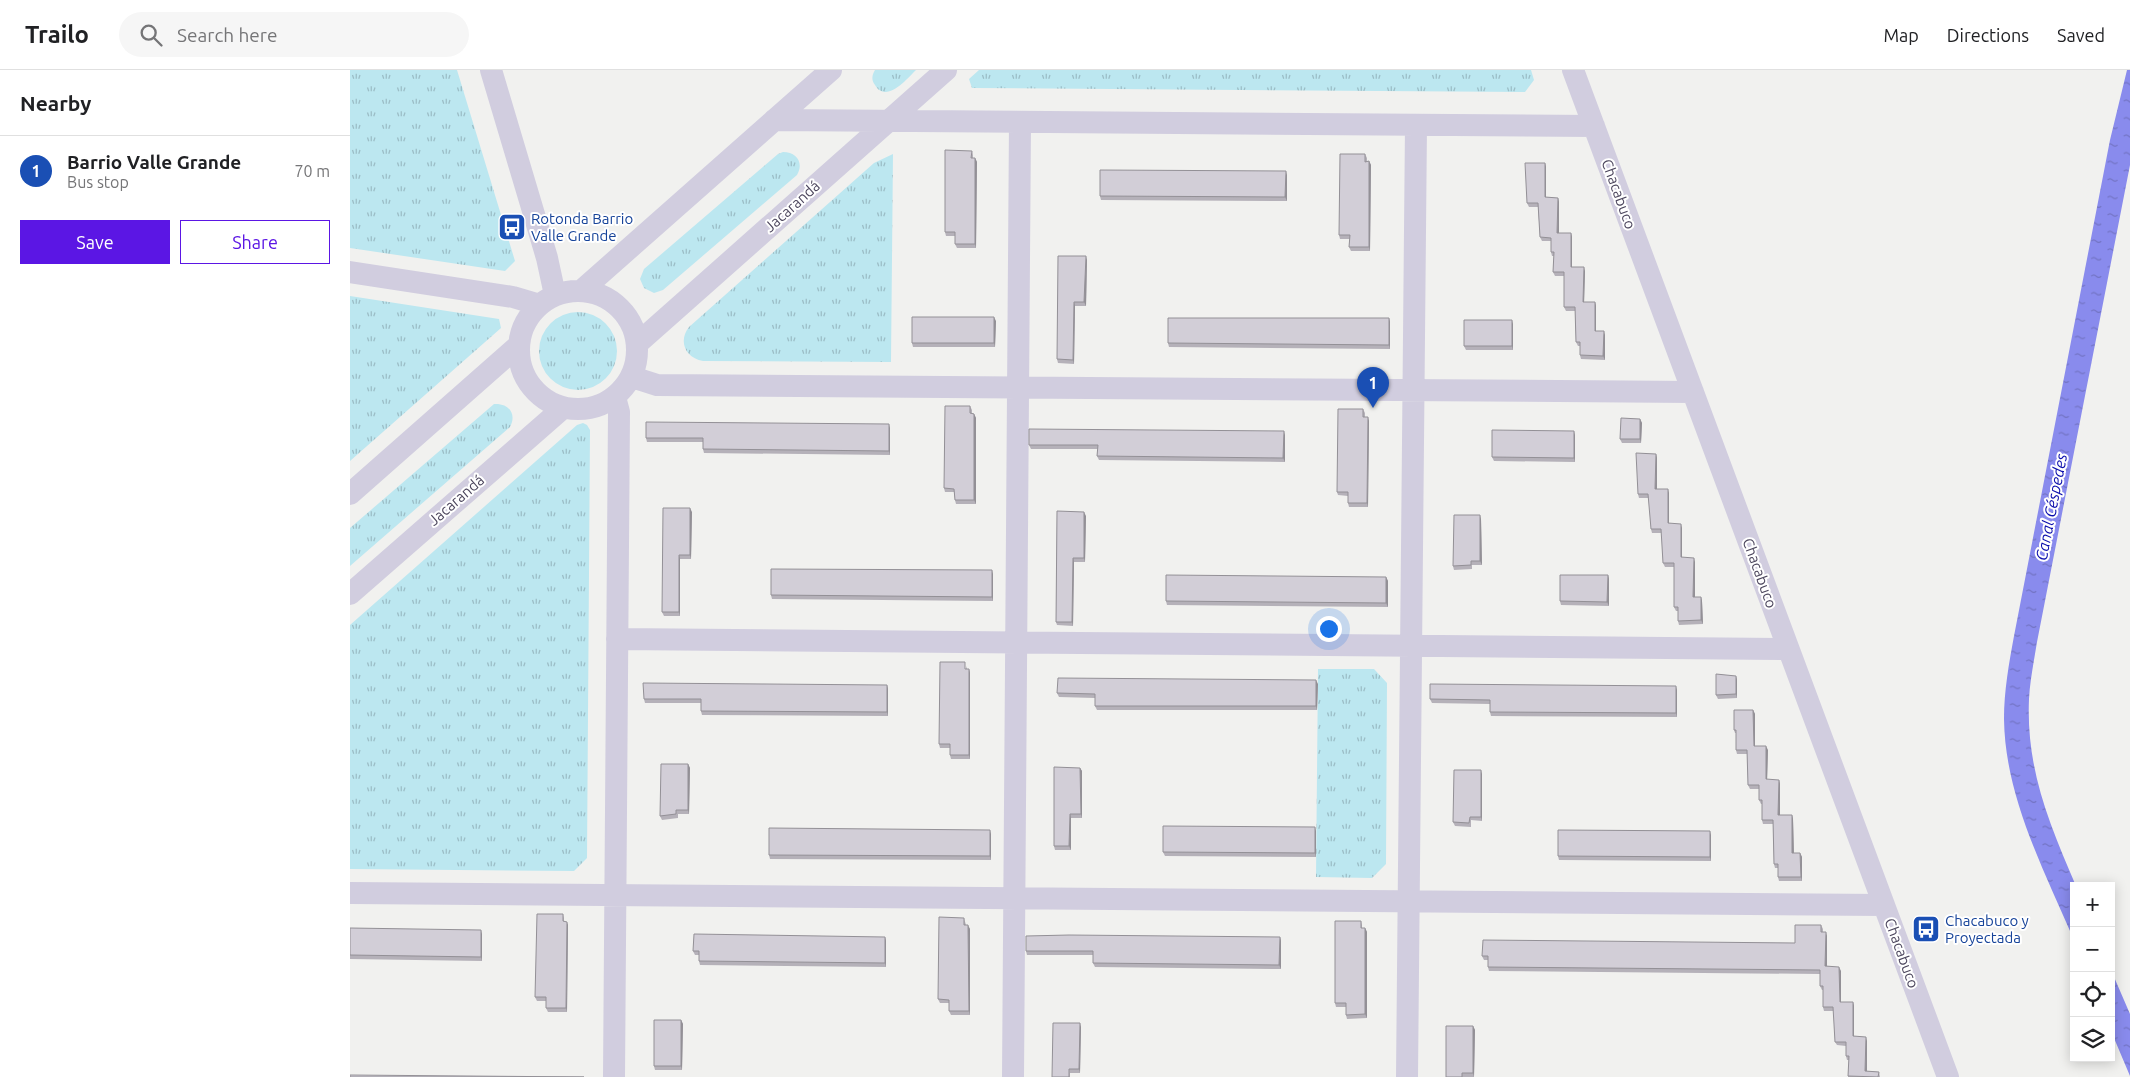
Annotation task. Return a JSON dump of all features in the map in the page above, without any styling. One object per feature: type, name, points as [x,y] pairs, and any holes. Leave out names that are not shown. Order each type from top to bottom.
[{"type":"street","points":[[350,272],[513,297],[548,300],[581,291],[597,294],[612,301],[625,312],[633,327],[638,343],[636,366],[632,377],[615,397],[603,404],[576,410],[563,408],[547,401],[535,391],[525,377],[520,362],[519,345],[522,330],[530,316],[548,300],[547,258],[491,70]]},
{"type":"street","points":[[581,291],[831,70]]},
{"type":"street","name":"Jacarandá","points":[[638,343],[946,70]]},
{"type":"street","name":"Chacabuco","points":[[1573,70],[1948,1077]]},
{"type":"street","points":[[774,120],[1594,126]]},
{"type":"street","points":[[1013,1077],[1020,122]]},
{"type":"street","points":[[1407,1077],[1416,125]]},
{"type":"street","points":[[350,494],[519,345]]},
{"type":"street","points":[[632,377],[658,385],[1693,392]]},
{"type":"street","points":[[614,1077],[619,412],[615,397]]},
{"type":"street","name":"Jacarandá","points":[[350,594],[563,408]]},
{"type":"street","points":[[617,639],[1788,649]]},
{"type":"street","points":[[350,893],[1884,905]]},
{"type":"green space","points":[[350,70],[457,70],[515,261],[505,271],[350,248]]},
{"type":"green space","points":[[875,70],[916,70],[902,84],[885,92],[880,90],[873,81]]},
{"type":"green space","points":[[979,70],[1531,70],[1534,80],[1525,92],[972,88],[969,79]]},
{"type":"green space","points":[[788,152],[798,159],[800,166],[797,175],[663,290],[654,293],[644,288],[640,279],[644,269],[778,154]]},
{"type":"green space","points":[[893,154],[891,362],[703,361],[688,353],[685,348],[684,338],[689,327],[874,163]]},
{"type":"green space","points":[[350,296],[499,319],[501,328],[350,461]]},
{"type":"green space","points":[[570,312],[586,312],[600,318],[611,329],[617,343],[617,359],[611,373],[600,384],[586,390],[570,390],[556,384],[545,373],[539,359],[539,343],[545,329],[556,318]]},
{"type":"green space","points":[[494,404],[508,407],[513,418],[510,427],[350,566],[350,528]]},
{"type":"green space","points":[[583,423],[590,430],[587,858],[574,871],[350,869],[350,625],[577,425]]},
{"type":"green space","points":[[1318,669],[1374,669],[1387,683],[1386,864],[1372,878],[1316,877]]},
{"type":"water","name":"Canal Céspedes","points":[[2127,70],[2130,70],[2130,165],[2037,642],[2029,699],[2029,725],[2035,772],[2048,818],[2074,882],[2070,882],[2070,931],[2028,832],[2011,777],[2006,748],[2005,698],[2014,636],[2110,140]]},
{"type":"water","points":[[2115,979],[2130,1014],[2130,1076],[2115,1040]]},
{"type":"building","points":[[945,150],[972,151],[971,158],[975,158],[975,244],[955,244],[955,232],[945,232]]},
{"type":"building","points":[[1340,154],[1365,154],[1365,162],[1369,161],[1369,247],[1349,247],[1350,235],[1339,235]]},
{"type":"building","points":[[1525,163],[1545,163],[1545,197],[1558,198],[1557,233],[1571,233],[1571,267],[1584,267],[1583,302],[1595,302],[1595,331],[1604,331],[1603,356],[1580,355],[1580,342],[1576,342],[1575,307],[1564,307],[1564,272],[1553,272],[1554,252],[1551,252],[1551,238],[1540,237],[1538,203],[1527,203]]},
{"type":"building","points":[[1100,170],[1286,171],[1285,197],[1100,196]]},
{"type":"building","points":[[1058,256],[1086,256],[1084,302],[1074,302],[1073,360],[1057,359]]},
{"type":"building","points":[[912,317],[994,317],[994,343],[912,343]]},
{"type":"building","points":[[1168,318],[1389,318],[1389,345],[1168,343]]},
{"type":"building","points":[[1464,320],[1512,320],[1512,346],[1464,346]]},
{"type":"building","points":[[945,406],[970,406],[970,413],[974,414],[974,500],[955,500],[954,489],[944,488]]},
{"type":"building","points":[[1338,409],[1363,409],[1363,417],[1368,417],[1367,503],[1348,503],[1348,492],[1337,492]]},
{"type":"building","points":[[1621,418],[1640,419],[1640,439],[1620,439]]},
{"type":"building","points":[[646,422],[889,424],[889,451],[703,449],[703,438],[646,438]]},
{"type":"building","points":[[1029,429],[1284,431],[1283,458],[1097,456],[1098,445],[1029,445]]},
{"type":"building","points":[[1492,430],[1574,431],[1574,458],[1492,457]]},
{"type":"building","points":[[1636,453],[1656,454],[1655,489],[1668,489],[1668,523],[1681,524],[1681,557],[1694,558],[1693,597],[1701,597],[1701,620],[1678,621],[1678,607],[1674,607],[1674,563],[1663,563],[1661,529],[1651,529],[1648,494],[1638,494]]},
{"type":"building","points":[[663,508],[690,508],[690,555],[679,555],[679,612],[662,612]]},
{"type":"building","points":[[1057,511],[1084,512],[1084,558],[1073,558],[1072,622],[1056,622]]},
{"type":"building","points":[[1454,515],[1480,515],[1480,561],[1471,561],[1471,565],[1453,566]]},
{"type":"building","points":[[771,569],[992,570],[992,597],[771,595]]},
{"type":"building","points":[[1166,575],[1386,577],[1386,603],[1166,601]]},
{"type":"building","points":[[1560,575],[1608,575],[1607,602],[1560,601]]},
{"type":"building","points":[[940,662],[965,662],[965,669],[969,669],[969,755],[950,755],[950,744],[939,744]]},
{"type":"building","points":[[1716,674],[1736,676],[1736,694],[1716,695]]},
{"type":"building","points":[[1058,678],[1316,680],[1316,706],[1095,706],[1095,694],[1057,693]]},
{"type":"building","points":[[643,683],[887,685],[887,712],[701,711],[701,699],[644,699]]},
{"type":"building","points":[[1430,684],[1676,686],[1676,713],[1490,712],[1490,700],[1430,699]]},
{"type":"building","points":[[1734,710],[1753,710],[1754,746],[1766,746],[1766,779],[1779,780],[1778,815],[1792,815],[1792,853],[1800,853],[1801,877],[1778,877],[1778,864],[1774,864],[1773,820],[1762,820],[1762,800],[1759,800],[1759,785],[1748,785],[1747,750],[1736,750]]},
{"type":"building","points":[[661,764],[688,764],[688,810],[676,810],[676,814],[660,816]]},
{"type":"building","points":[[1054,767],[1080,768],[1081,814],[1070,814],[1069,846],[1054,846]]},
{"type":"building","points":[[1454,770],[1481,770],[1481,817],[1470,817],[1469,823],[1453,822]]},
{"type":"building","points":[[1163,826],[1315,827],[1315,853],[1163,852]]},
{"type":"building","points":[[769,828],[990,830],[990,856],[769,855]]},
{"type":"building","points":[[1558,830],[1710,831],[1710,857],[1558,856]]},
{"type":"building","points":[[537,914],[563,914],[563,921],[567,922],[566,1008],[546,1008],[546,997],[535,997]]},
{"type":"building","points":[[939,917],[964,918],[964,925],[968,925],[969,1011],[949,1011],[949,1000],[938,999]]},
{"type":"building","points":[[1335,921],[1361,921],[1361,928],[1365,928],[1365,1014],[1346,1015],[1346,1003],[1335,1003]]},
{"type":"building","points":[[1795,925],[1821,925],[1821,932],[1826,932],[1825,966],[1839,967],[1840,1002],[1853,1002],[1853,1036],[1866,1037],[1865,1071],[1879,1072],[1878,1077],[1848,1076],[1849,1056],[1846,1056],[1846,1042],[1835,1042],[1833,1007],[1823,1007],[1823,986],[1820,986],[1820,970],[1488,967],[1488,956],[1482,956],[1483,940],[1795,943]]},
{"type":"building","points":[[350,928],[481,930],[481,957],[350,955]]},
{"type":"building","points":[[694,934],[885,937],[885,963],[699,961],[699,951],[693,951]]},
{"type":"building","points":[[1026,936],[1280,937],[1279,965],[1093,963],[1093,951],[1026,951]]},
{"type":"building","points":[[654,1020],[681,1020],[681,1066],[654,1066]]},
{"type":"building","points":[[1053,1023],[1080,1023],[1079,1069],[1069,1069],[1069,1077],[1052,1077]]},
{"type":"building","points":[[1446,1026],[1473,1026],[1473,1073],[1462,1073],[1462,1077],[1446,1077]]},
{"type":"building","points":[[350,1075],[584,1077],[350,1077]]},
{"type":"place","name":"Rotonda Barrio Valle Grande","points":[[512,227]]},
{"type":"place","name":"Barrio Valle Grande","points":[[1373,408]]},
{"type":"place","name":"Chacabuco y Proyectada","points":[[1926,929]]}]
